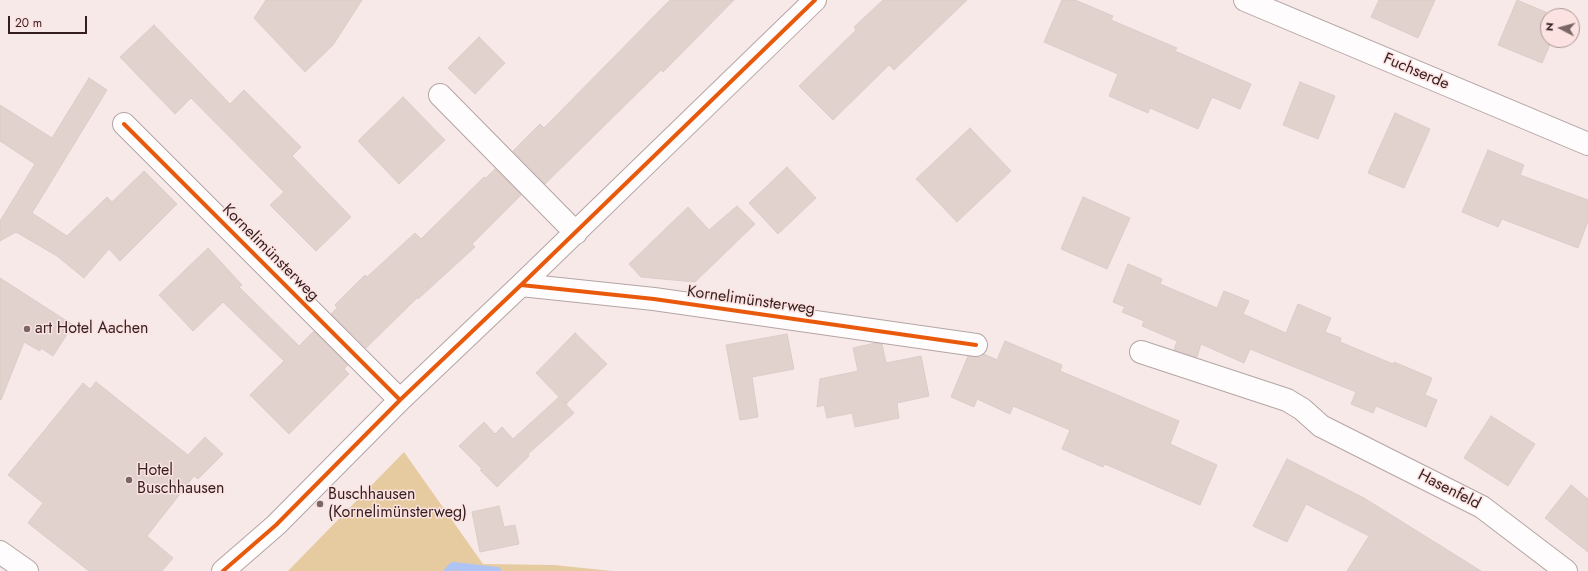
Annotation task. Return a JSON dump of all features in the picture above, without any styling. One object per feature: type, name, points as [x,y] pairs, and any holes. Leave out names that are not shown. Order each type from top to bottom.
[{"type":"street","points":[[223,571],[276,525],[400,400],[576,233],[815,0]]},
{"type":"street","name":"Fuchserde","points":[[1245,0],[1588,144]]},
{"type":"street","points":[[440,95],[576,233]]},
{"type":"street","name":"Kornelimünsterweg","points":[[124,124],[400,400]]},
{"type":"street","name":"Kornelimünsterweg","points":[[522,285],[654,299],[976,345]]},
{"type":"street","name":"Hasenfeld","points":[[1141,352],[1287,400],[1302,408],[1322,426],[1482,507],[1566,571]]},
{"type":"street","points":[[0,552],[27,571]]},
{"type":"shaded area","points":[[404,452],[483,564],[554,565],[612,571],[288,571]]},
{"type":"building","points":[[266,0],[362,0],[333,45],[305,72],[254,18]]},
{"type":"building","points":[[670,0],[734,0],[663,72],[661,70],[545,184],[513,151],[540,124],[544,128]]},
{"type":"building","points":[[883,0],[967,0],[894,70],[889,65],[833,120],[799,86],[856,30],[854,27]]},
{"type":"building","points":[[1062,0],[1075,0],[1113,16],[1111,20],[1177,48],[1175,51],[1251,84],[1240,109],[1212,97],[1198,129],[1150,108],[1148,113],[1109,96],[1118,74],[1044,42]]},
{"type":"building","points":[[1379,0],[1435,0],[1418,38],[1371,17]]},
{"type":"building","points":[[1517,0],[1540,10],[1540,48],[1549,48],[1542,63],[1498,45]]},
{"type":"building","points":[[154,25],[230,104],[244,90],[301,147],[292,156],[351,217],[316,251],[270,205],[284,192],[191,98],[175,114],[120,57]]},
{"type":"building","points":[[479,37],[505,63],[475,94],[448,68]]},
{"type":"building","points":[[89,78],[107,90],[32,213],[67,236],[107,197],[112,202],[144,171],[177,204],[120,261],[109,249],[84,278],[57,256],[16,232],[0,241],[0,221],[35,164],[0,141],[0,105],[52,138]]},
{"type":"building","points":[[1300,82],[1335,96],[1318,139],[1283,125]]},
{"type":"building","points":[[403,97],[445,140],[399,184],[358,141]]},
{"type":"building","points":[[1395,113],[1430,129],[1404,188],[1368,173]]},
{"type":"building","points":[[970,128],[1011,171],[957,222],[916,179]]},
{"type":"building","points":[[1488,150],[1524,165],[1520,175],[1588,200],[1588,221],[1578,248],[1502,219],[1498,227],[1462,212]]},
{"type":"building","points":[[787,167],[816,198],[778,234],[749,203]]},
{"type":"building","points":[[495,169],[521,195],[472,244],[475,247],[418,299],[417,298],[366,348],[331,314],[337,308],[335,305],[365,275],[367,277],[415,233],[421,239],[484,177],[486,178]]},
{"type":"building","points":[[1083,197],[1130,218],[1107,269],[1061,249]]},
{"type":"building","points":[[737,206],[755,224],[695,282],[641,277],[629,264],[688,207],[709,230]]},
{"type":"building","points":[[208,248],[242,285],[239,287],[299,346],[314,331],[348,365],[344,369],[349,374],[289,434],[250,395],[284,361],[223,302],[193,331],[159,295]]},
{"type":"building","points":[[1128,264],[1162,279],[1160,284],[1217,308],[1224,291],[1249,301],[1243,314],[1286,333],[1298,304],[1331,318],[1325,332],[1341,338],[1340,342],[1432,378],[1425,395],[1437,400],[1426,427],[1376,406],[1373,413],[1351,404],[1356,392],[1250,349],[1244,363],[1201,344],[1197,357],[1174,350],[1177,341],[1142,326],[1144,321],[1122,312],[1125,307],[1113,302]]},
{"type":"building","name":"art Hotel Aachen","points":[[0,278],[73,325],[53,356],[41,348],[40,351],[24,342],[1,400],[0,399]]},
{"type":"building","points":[[575,333],[607,364],[566,404],[561,399],[574,413],[528,454],[529,456],[497,487],[480,470],[482,469],[459,446],[484,422],[495,434],[502,427],[513,439],[559,397],[536,373]]},
{"type":"building","points":[[787,334],[794,369],[752,377],[758,417],[740,420],[726,345]]},
{"type":"building","points":[[1005,341],[1062,365],[1060,371],[1179,421],[1170,444],[1217,465],[1200,505],[1105,464],[1103,467],[1062,449],[1070,430],[1013,406],[1010,414],[977,399],[974,407],[951,397],[968,356],[980,357],[984,354],[997,360]]},
{"type":"building","points":[[875,343],[882,344],[886,363],[921,356],[929,396],[897,403],[899,418],[855,427],[852,413],[827,418],[824,405],[817,407],[820,379],[858,371],[853,348]]},
{"type":"building","name":"Hotel Buschhausen","points":[[96,382],[188,455],[205,437],[223,454],[198,479],[194,476],[147,536],[173,558],[162,571],[89,571],[28,523],[43,503],[8,475],[83,383],[90,389]]},
{"type":"building","points":[[1491,416],[1535,444],[1508,486],[1464,458]]},
{"type":"building","points":[[1287,459],[1364,498],[1481,571],[1347,571],[1369,536],[1306,504],[1287,542],[1253,526]]},
{"type":"building","points":[[1571,485],[1588,499],[1588,552],[1545,518]]},
{"type":"building","points":[[499,506],[504,527],[515,525],[519,544],[480,552],[472,512]]},
{"type":"waterway","points":[[448,571],[453,566],[497,571]]},
{"type":"cycle path","points":[[223,571],[276,525],[400,400],[815,0]]},
{"type":"cycle path","points":[[124,124],[400,400]]},
{"type":"cycle path","points":[[521,285],[654,299],[976,345]]},
{"type":"place","name":"art Hotel Aachen","points":[[27,329]]},
{"type":"place","name":"Hotel Buschhausen","points":[[129,480]]},
{"type":"place","name":"Buschhausen (Kornelimünsterweg)","points":[[320,504]]}]
